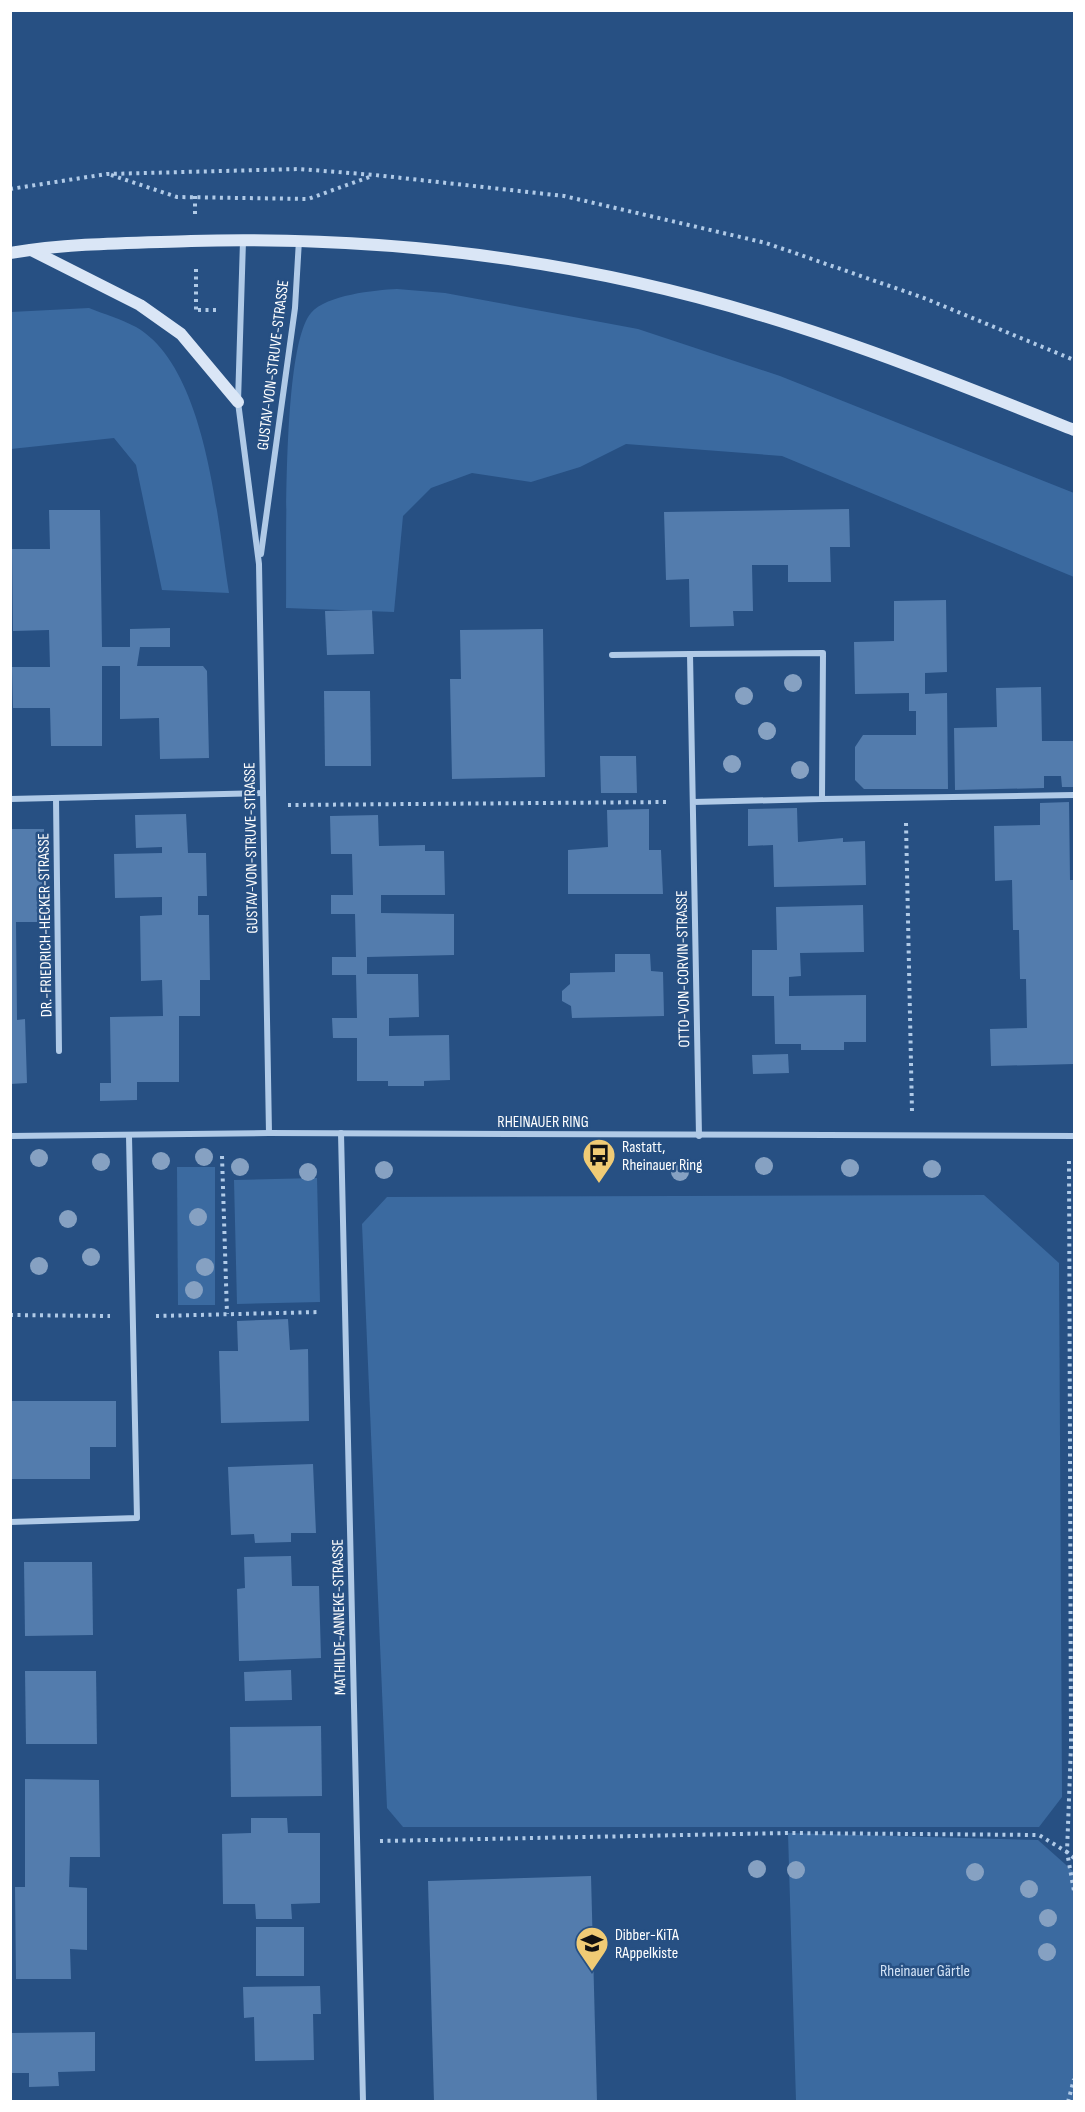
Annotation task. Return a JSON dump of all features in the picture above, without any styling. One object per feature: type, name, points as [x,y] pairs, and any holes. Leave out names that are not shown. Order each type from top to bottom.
[{"type":"main road","points":[[10,253],[104,244],[299,240],[507,257],[636,282],[760,315],[886,357],[1074,430]]},
{"type":"main road","points":[[30,250],[140,305],[181,334],[238,402]]},
{"type":"street","name":"GUSTAV-VON-STRUVE-STRASSE","points":[[243,240],[238,402],[259,564],[269,1132]]},
{"type":"street","name":"GUSTAV-VON-STRUVE-STRASSE","points":[[259,564],[295,308],[299,240]]},
{"type":"street","points":[[612,655],[823,653],[822,799]]},
{"type":"street","name":"OTTO-VON-CORVIN-STRASSE","points":[[690,654],[699,1136]]},
{"type":"street","points":[[10,799],[263,793]]},
{"type":"street","points":[[693,802],[1074,795]]},
{"type":"street","name":"DR.-FRIEDRICH-HECKER-STRASSE","points":[[56,798],[60,1051]]},
{"type":"street","name":"RHEINAUER RING","points":[[10,1136],[129,1136],[269,1132],[699,1136],[1072,1136]]},
{"type":"street","name":"MATHILDE-ANNEKE-STRASSE","points":[[341,1133],[363,2102]]},
{"type":"street","points":[[10,1522],[137,1518],[129,1136]]},
{"type":"path","points":[[10,189],[107,174],[299,169],[564,196],[766,243],[924,298],[1074,360]]},
{"type":"path","points":[[107,174],[177,197],[308,199],[375,175]]},
{"type":"path","points":[[905,798],[913,1136]]},
{"type":"path","points":[[263,805],[693,802]]},
{"type":"path","points":[[222,1134],[227,1314]]},
{"type":"path","points":[[1072,1136],[1073,1746],[1067,1852],[1074,1891]]},
{"type":"path","points":[[10,1315],[133,1316],[345,1312]]},
{"type":"path","points":[[356,1836],[388,1843],[788,1833],[1039,1835],[1074,1858]]},
{"type":"path","points":[[1068,2102],[1074,2079]]},
{"type":"green space","points":[[397,289],[445,293],[638,329],[780,376],[1074,493],[1074,577],[782,456],[626,444],[580,467],[531,482],[472,473],[431,488],[403,516],[394,612],[286,608],[286,500],[290,407],[301,333],[311,313],[328,302],[351,295]]},
{"type":"green space","points":[[89,308],[136,327],[160,347],[179,375],[205,448],[229,593],[162,590],[136,465],[114,438],[11,449],[11,312]]},
{"type":"green space","points":[[177,1167],[215,1167],[215,1305],[178,1305]]},
{"type":"green space","points":[[317,1178],[320,1302],[237,1304],[234,1180]]},
{"type":"green space","points":[[984,1195],[1059,1263],[1062,1797],[1039,1827],[403,1827],[387,1808],[362,1224],[387,1197]]},
{"type":"green space","name":"Rheinauer Gärtle","points":[[788,1833],[1038,1840],[1074,1872],[1074,2101],[796,2101]]},
{"type":"building","points":[[849,509],[850,547],[830,547],[831,582],[788,582],[788,565],[752,565],[753,611],[733,611],[734,626],[690,627],[689,579],[666,580],[664,512]]},
{"type":"building","points":[[49,510],[100,510],[102,647],[130,647],[130,629],[170,628],[170,647],[140,647],[137,666],[203,666],[207,671],[209,758],[160,759],[159,718],[120,719],[120,666],[102,666],[102,746],[51,746],[50,708],[13,708],[12,667],[50,667],[49,630],[13,631],[12,549],[50,549]]},
{"type":"building","points":[[946,600],[947,672],[925,673],[925,694],[947,693],[948,789],[864,789],[855,780],[855,747],[863,735],[916,735],[916,711],[909,711],[909,693],[855,694],[854,642],[894,641],[894,601]]},
{"type":"building","points":[[372,610],[374,654],[327,655],[325,611]]},
{"type":"building","points":[[543,629],[545,777],[452,779],[450,679],[461,679],[460,630]]},
{"type":"building","points":[[1041,687],[1042,741],[1074,741],[1074,787],[1062,787],[1061,776],[1044,776],[1044,788],[955,790],[954,728],[997,727],[996,688]]},
{"type":"building","points":[[324,691],[370,691],[371,766],[325,766]]},
{"type":"building","points":[[600,756],[636,756],[637,793],[601,793]]},
{"type":"building","points":[[1069,802],[1070,880],[1074,880],[1074,1064],[991,1066],[990,1029],[1027,1028],[1026,979],[1020,979],[1019,930],[1013,930],[1012,880],[995,881],[994,826],[1040,825],[1040,803]]},
{"type":"building","points":[[797,808],[798,842],[843,838],[843,842],[865,841],[866,885],[774,887],[773,845],[748,846],[748,809]]},
{"type":"building","points":[[649,809],[649,850],[661,850],[663,894],[568,894],[568,850],[608,847],[607,810]]},
{"type":"building","points":[[186,814],[188,853],[206,853],[207,896],[198,896],[198,915],[209,915],[210,980],[200,980],[200,1016],[179,1016],[179,1082],[137,1082],[137,1100],[100,1101],[100,1083],[111,1083],[110,1017],[163,1016],[162,980],[141,981],[140,916],[162,915],[162,897],[115,898],[114,854],[162,853],[162,847],[136,848],[135,815]]},
{"type":"building","points":[[378,815],[379,846],[425,845],[425,851],[444,851],[445,895],[381,895],[381,913],[454,914],[454,955],[367,957],[367,974],[418,974],[419,1017],[389,1018],[389,1036],[449,1035],[450,1080],[424,1081],[424,1086],[388,1086],[388,1081],[357,1081],[357,1038],[333,1038],[332,1018],[357,1018],[356,975],[332,975],[332,957],[356,957],[355,914],[331,914],[331,895],[353,895],[352,854],[331,854],[330,816]]},
{"type":"building","points":[[10,829],[44,829],[44,922],[16,922],[17,1020],[25,1019],[27,1083],[10,1084]]},
{"type":"building","points":[[863,905],[864,952],[800,953],[801,976],[789,977],[789,996],[866,995],[866,1042],[844,1042],[844,1050],[801,1050],[801,1044],[775,1044],[774,996],[752,996],[752,950],[777,950],[776,907]]},
{"type":"building","points":[[615,954],[650,954],[651,971],[663,972],[664,1016],[572,1018],[571,1006],[562,1001],[562,991],[570,984],[570,973],[615,972]]},
{"type":"building","points":[[788,1054],[789,1073],[753,1074],[752,1055]]},
{"type":"building","points":[[288,1319],[290,1350],[308,1349],[309,1421],[221,1423],[219,1351],[238,1351],[237,1321]]},
{"type":"building","points":[[10,1401],[116,1401],[116,1447],[90,1447],[90,1479],[10,1479]]},
{"type":"building","points":[[313,1464],[316,1533],[291,1533],[291,1542],[255,1543],[254,1534],[231,1535],[228,1467]]},
{"type":"building","points":[[291,1556],[292,1586],[319,1586],[321,1658],[239,1661],[237,1589],[245,1588],[244,1557]]},
{"type":"building","points":[[24,1562],[92,1562],[93,1635],[25,1636]]},
{"type":"building","points":[[291,1670],[292,1700],[245,1701],[244,1672]]},
{"type":"building","points":[[25,1671],[96,1671],[97,1744],[26,1744]]},
{"type":"building","points":[[321,1726],[322,1796],[231,1797],[230,1727]]},
{"type":"building","points":[[25,1779],[99,1780],[100,1857],[70,1857],[69,1887],[87,1888],[87,1950],[70,1949],[71,1979],[16,1979],[15,1887],[25,1887]]},
{"type":"building","points":[[251,1818],[287,1818],[288,1833],[320,1833],[320,1903],[291,1904],[292,1919],[256,1919],[255,1904],[223,1904],[222,1834],[251,1833]]},
{"type":"building","name":"Dibber-KiTA RAppelkiste","points":[[591,1876],[597,2102],[434,2102],[428,1881]]},
{"type":"building","points":[[256,1927],[304,1927],[304,1976],[256,1976]]},
{"type":"building","points":[[320,1986],[321,2014],[313,2014],[314,2060],[255,2061],[254,2017],[244,2018],[243,1987]]},
{"type":"building","points":[[95,2032],[95,2071],[58,2072],[59,2086],[29,2087],[29,2073],[10,2073],[10,2033]]},
{"type":"place","name":"Rastatt, Rheinauer Ring","points":[[599,1184]]},
{"type":"place","name":"Dibber-KiTA RAppelkiste","points":[[592,1972]]}]
